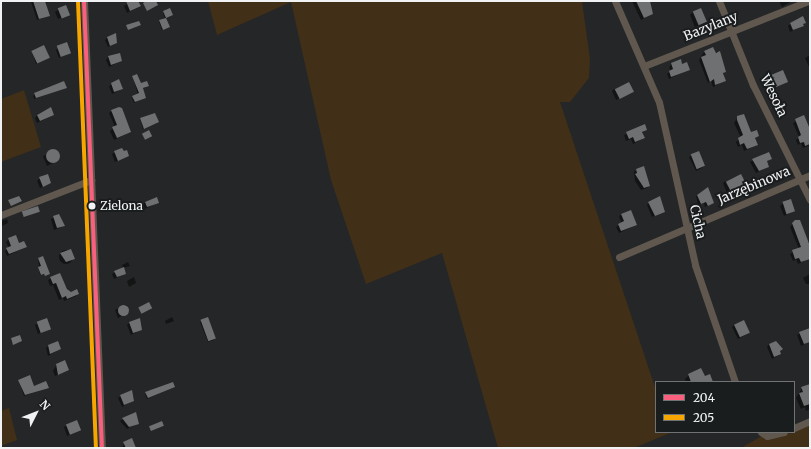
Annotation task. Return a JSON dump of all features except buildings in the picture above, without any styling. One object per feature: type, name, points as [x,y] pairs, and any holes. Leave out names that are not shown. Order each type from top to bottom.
[{"type":"street","points":[[84,1],[102,448]]},
{"type":"street","name":"Cicha","points":[[615,1],[659,102],[686,228],[709,309],[735,381]]},
{"type":"street","name":"Wesoła","points":[[719,1],[753,85],[810,200]]},
{"type":"street","name":"Bazylany","points":[[644,66],[808,1]]},
{"type":"street","name":"Jarzębinowa","points":[[620,257],[810,175]]},
{"type":"street","points":[[1,215],[91,180]]},
{"type":"street","points":[[795,428],[810,421]]},
{"type":"street","points":[[762,433],[767,436],[780,433]]},
{"type":"shaded area","points":[[208,1],[582,1],[590,59],[589,78],[570,102],[560,102],[655,387],[655,433],[670,433],[634,448],[498,448],[442,253],[366,284],[331,180],[291,2],[217,35]]},
{"type":"shaded area","points":[[24,90],[41,147],[1,162],[1,99]]},
{"type":"shaded area","points":[[9,408],[17,440],[1,446],[1,411]]},
{"type":"shaded area","points":[[810,422],[810,448],[741,448],[767,433],[795,433],[795,426]]},
{"type":"transit line","name":"205","points":[[78,1],[96,448]]},
{"type":"transit line","name":"204","points":[[84,1],[102,448]]},
{"type":"place","name":"Zielona","points":[[92,206]]}]
